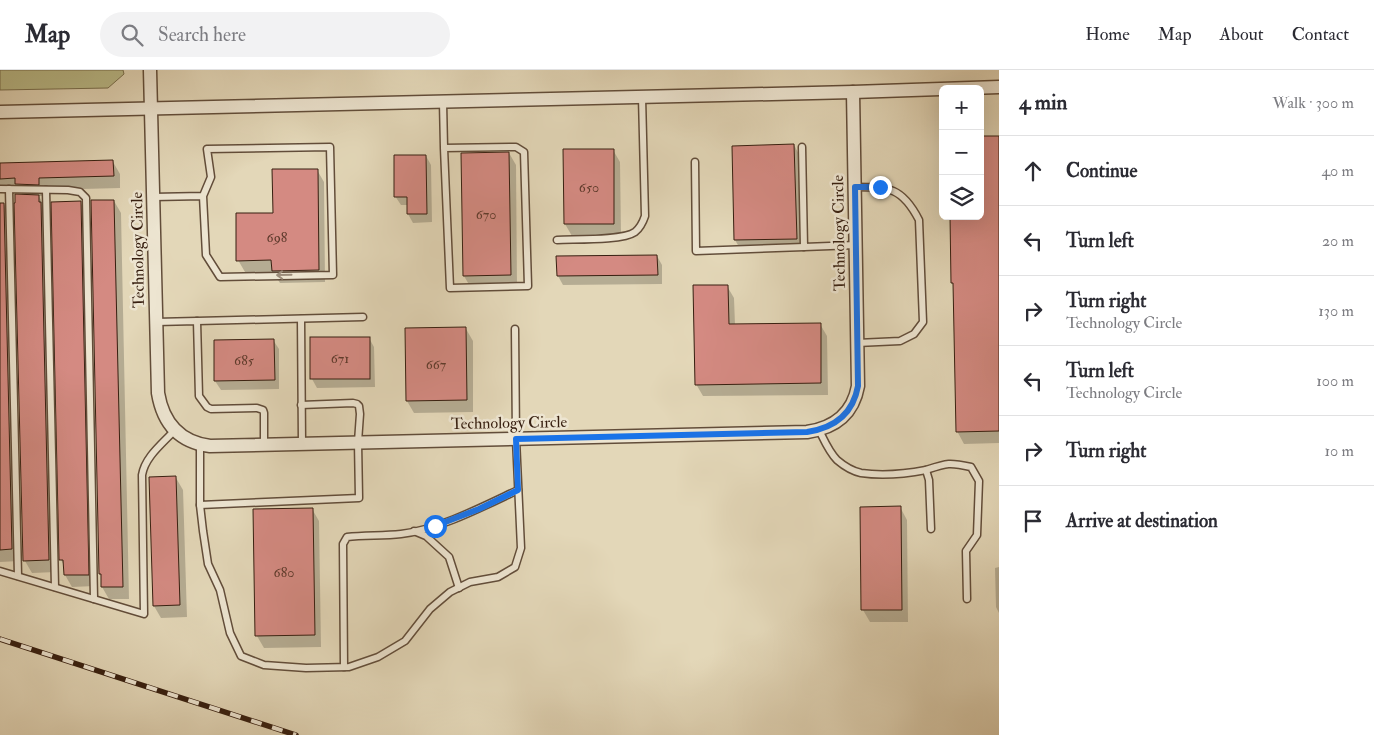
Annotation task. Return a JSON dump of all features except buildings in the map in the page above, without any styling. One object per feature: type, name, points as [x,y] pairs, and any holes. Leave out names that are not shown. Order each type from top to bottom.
[{"type":"street","name":"Technology Circle","points":[[150,76],[158,393],[160,406],[174,431],[193,443],[200,445],[807,432],[834,424],[853,403],[858,386],[853,92]]},
{"type":"street","points":[[0,112],[999,87]]},
{"type":"lane","points":[[557,240],[623,237],[635,232],[642,224],[645,216],[642,97]]},
{"type":"lane","points":[[443,102],[444,148],[450,288],[528,286],[524,152],[516,146],[444,148]]},
{"type":"lane","points":[[330,147],[333,275],[220,277],[206,255],[203,196],[211,177],[207,149],[330,147]]},
{"type":"lane","points":[[802,147],[804,247]]},
{"type":"lane","points":[[695,162],[696,251],[856,245]]},
{"type":"lane","points":[[855,187],[891,189],[912,206],[919,220],[923,322],[914,334],[900,341],[857,343]]},
{"type":"lane","points":[[0,189],[68,190],[80,192],[86,198],[94,599]]},
{"type":"lane","points":[[10,190],[18,576]]},
{"type":"lane","points":[[46,190],[55,588]]},
{"type":"lane","points":[[153,197],[203,196]]},
{"type":"lane","points":[[156,322],[363,317]]},
{"type":"lane","points":[[301,318],[302,443]]},
{"type":"lane","points":[[197,321],[200,396],[203,402],[211,409],[257,408],[262,410],[264,413],[264,444]]},
{"type":"lane","points":[[200,445],[200,504],[208,564],[220,590],[230,633],[241,656],[264,665],[306,668],[349,667],[378,657],[405,641],[430,609],[450,592],[470,582],[498,577],[515,567],[521,548],[516,439],[515,329]]},
{"type":"lane","points":[[200,504],[359,498],[358,442],[360,414],[357,404],[301,405]]},
{"type":"lane","points":[[818,430],[836,459],[850,469],[860,473],[904,473],[926,470],[947,463],[971,467],[979,481],[977,535],[966,551],[968,599]]},
{"type":"lane","points":[[0,571],[144,614],[142,476],[145,464],[174,431]]},
{"type":"lane","points":[[926,470],[929,480],[931,529]]},
{"type":"lane","points":[[344,667],[343,544],[347,537],[403,534],[435,526],[479,509],[518,490]]},
{"type":"lane","points":[[414,531],[426,536],[448,558],[459,588]]},
{"type":"green space","points":[[0,70],[123,70],[124,74],[108,88],[0,90]]},
{"type":"railway","points":[[0,639],[296,735]]},
{"type":"route","points":[[435,526],[479,509],[518,490],[516,439],[807,432],[834,424],[853,403],[858,386],[855,187],[880,187]]}]
